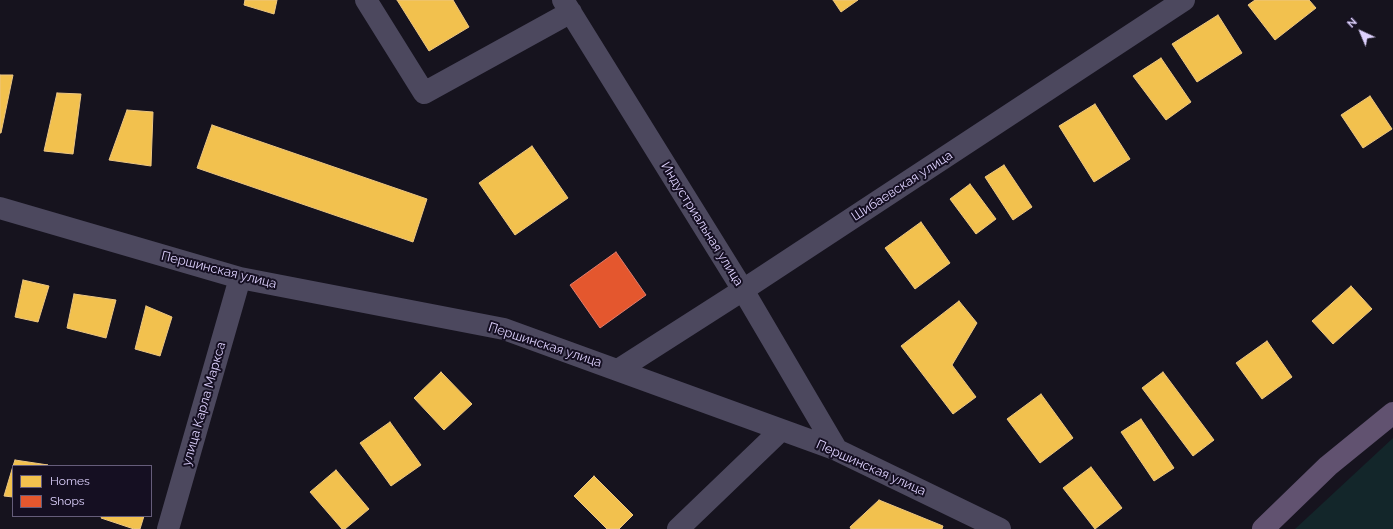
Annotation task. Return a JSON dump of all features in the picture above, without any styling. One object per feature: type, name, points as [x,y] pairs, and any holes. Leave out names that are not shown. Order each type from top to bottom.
[{"type":"main road","points":[[1263,529],[1328,466],[1393,412]]},
{"type":"street","points":[[366,0],[424,93],[567,6]]},
{"type":"street","name":"Шибаевская улица","points":[[618,370],[743,290],[1184,0]]},
{"type":"street","name":"Индустриальная улица","points":[[567,6],[743,290],[836,450]]},
{"type":"street","name":"Першинская улица","points":[[0,208],[240,278],[504,329],[836,450],[1000,529]]},
{"type":"street","name":"улица Карла Маркса","points":[[168,529],[240,278]]},
{"type":"street","points":[[678,529],[780,430]]},
{"type":"green space","points":[[1393,438],[1393,529],[1295,529]]},
{"type":"building: Homes","points":[[245,0],[277,0],[274,14],[244,5]]},
{"type":"building: Homes","points":[[397,0],[453,0],[469,27],[429,51]]},
{"type":"building: Homes","points":[[833,0],[858,0],[841,12]]},
{"type":"building: Homes","points":[[1255,0],[1309,0],[1316,8],[1275,40],[1248,5]]},
{"type":"building: Homes","points":[[1218,15],[1242,53],[1197,82],[1172,44]]},
{"type":"building: Homes","points":[[1161,58],[1191,102],[1166,120],[1133,76]]},
{"type":"building: Homes","points":[[0,75],[13,75],[1,133],[0,133]]},
{"type":"building: Homes","points":[[57,93],[81,94],[73,154],[44,151]]},
{"type":"building: Homes","points":[[1370,96],[1392,129],[1363,148],[1341,115]]},
{"type":"building: Homes","points":[[1095,104],[1130,159],[1094,182],[1059,126]]},
{"type":"building: Homes","points":[[127,110],[153,112],[151,166],[109,160]]},
{"type":"building: Homes","points":[[212,125],[427,199],[413,242],[197,168]]},
{"type":"building: Homes","points":[[532,146],[568,198],[515,235],[479,183]]},
{"type":"building: Homes","points":[[1004,165],[1032,207],[1013,220],[985,177]]},
{"type":"building: Homes","points":[[970,184],[996,219],[976,234],[950,199]]},
{"type":"building: Homes","points":[[921,222],[950,263],[915,289],[885,248]]},
{"type":"building: Homes","points":[[23,280],[49,286],[38,322],[15,317]]},
{"type":"building: Homes","points":[[1351,286],[1372,309],[1333,344],[1312,321]]},
{"type":"building: Homes","points":[[74,294],[116,300],[106,338],[67,328]]},
{"type":"building: Homes","points":[[959,301],[977,323],[952,365],[976,397],[953,414],[901,346]]},
{"type":"building: Homes","points":[[146,306],[172,317],[160,356],[135,349]]},
{"type":"building: Homes","points":[[1267,341],[1292,377],[1262,399],[1236,363]]},
{"type":"building: Homes","points":[[441,372],[472,404],[444,430],[414,398]]},
{"type":"building: Homes","points":[[1163,372],[1214,440],[1193,456],[1142,388]]},
{"type":"building: Homes","points":[[1041,394],[1073,438],[1040,463],[1007,419]]},
{"type":"building: Homes","points":[[1141,419],[1174,468],[1154,481],[1121,432]]},
{"type":"building: Homes","points":[[390,422],[421,465],[391,486],[360,443]]},
{"type":"building: Homes","points":[[15,460],[48,465],[13,465]]},
{"type":"building: Homes","points":[[1091,467],[1122,508],[1095,529],[1063,488]]},
{"type":"building: Homes","points":[[12,469],[12,497],[4,496]]},
{"type":"building: Homes","points":[[336,470],[369,509],[345,529],[342,529],[310,492]]},
{"type":"building: Homes","points":[[594,476],[633,515],[619,529],[607,529],[574,496]]},
{"type":"building: Homes","points":[[879,500],[943,526],[942,529],[851,529],[850,527]]},
{"type":"building: Homes","points":[[144,517],[140,529],[134,529],[101,518]]},
{"type":"building: Shops","points":[[616,252],[646,295],[600,328],[570,285]]}]
